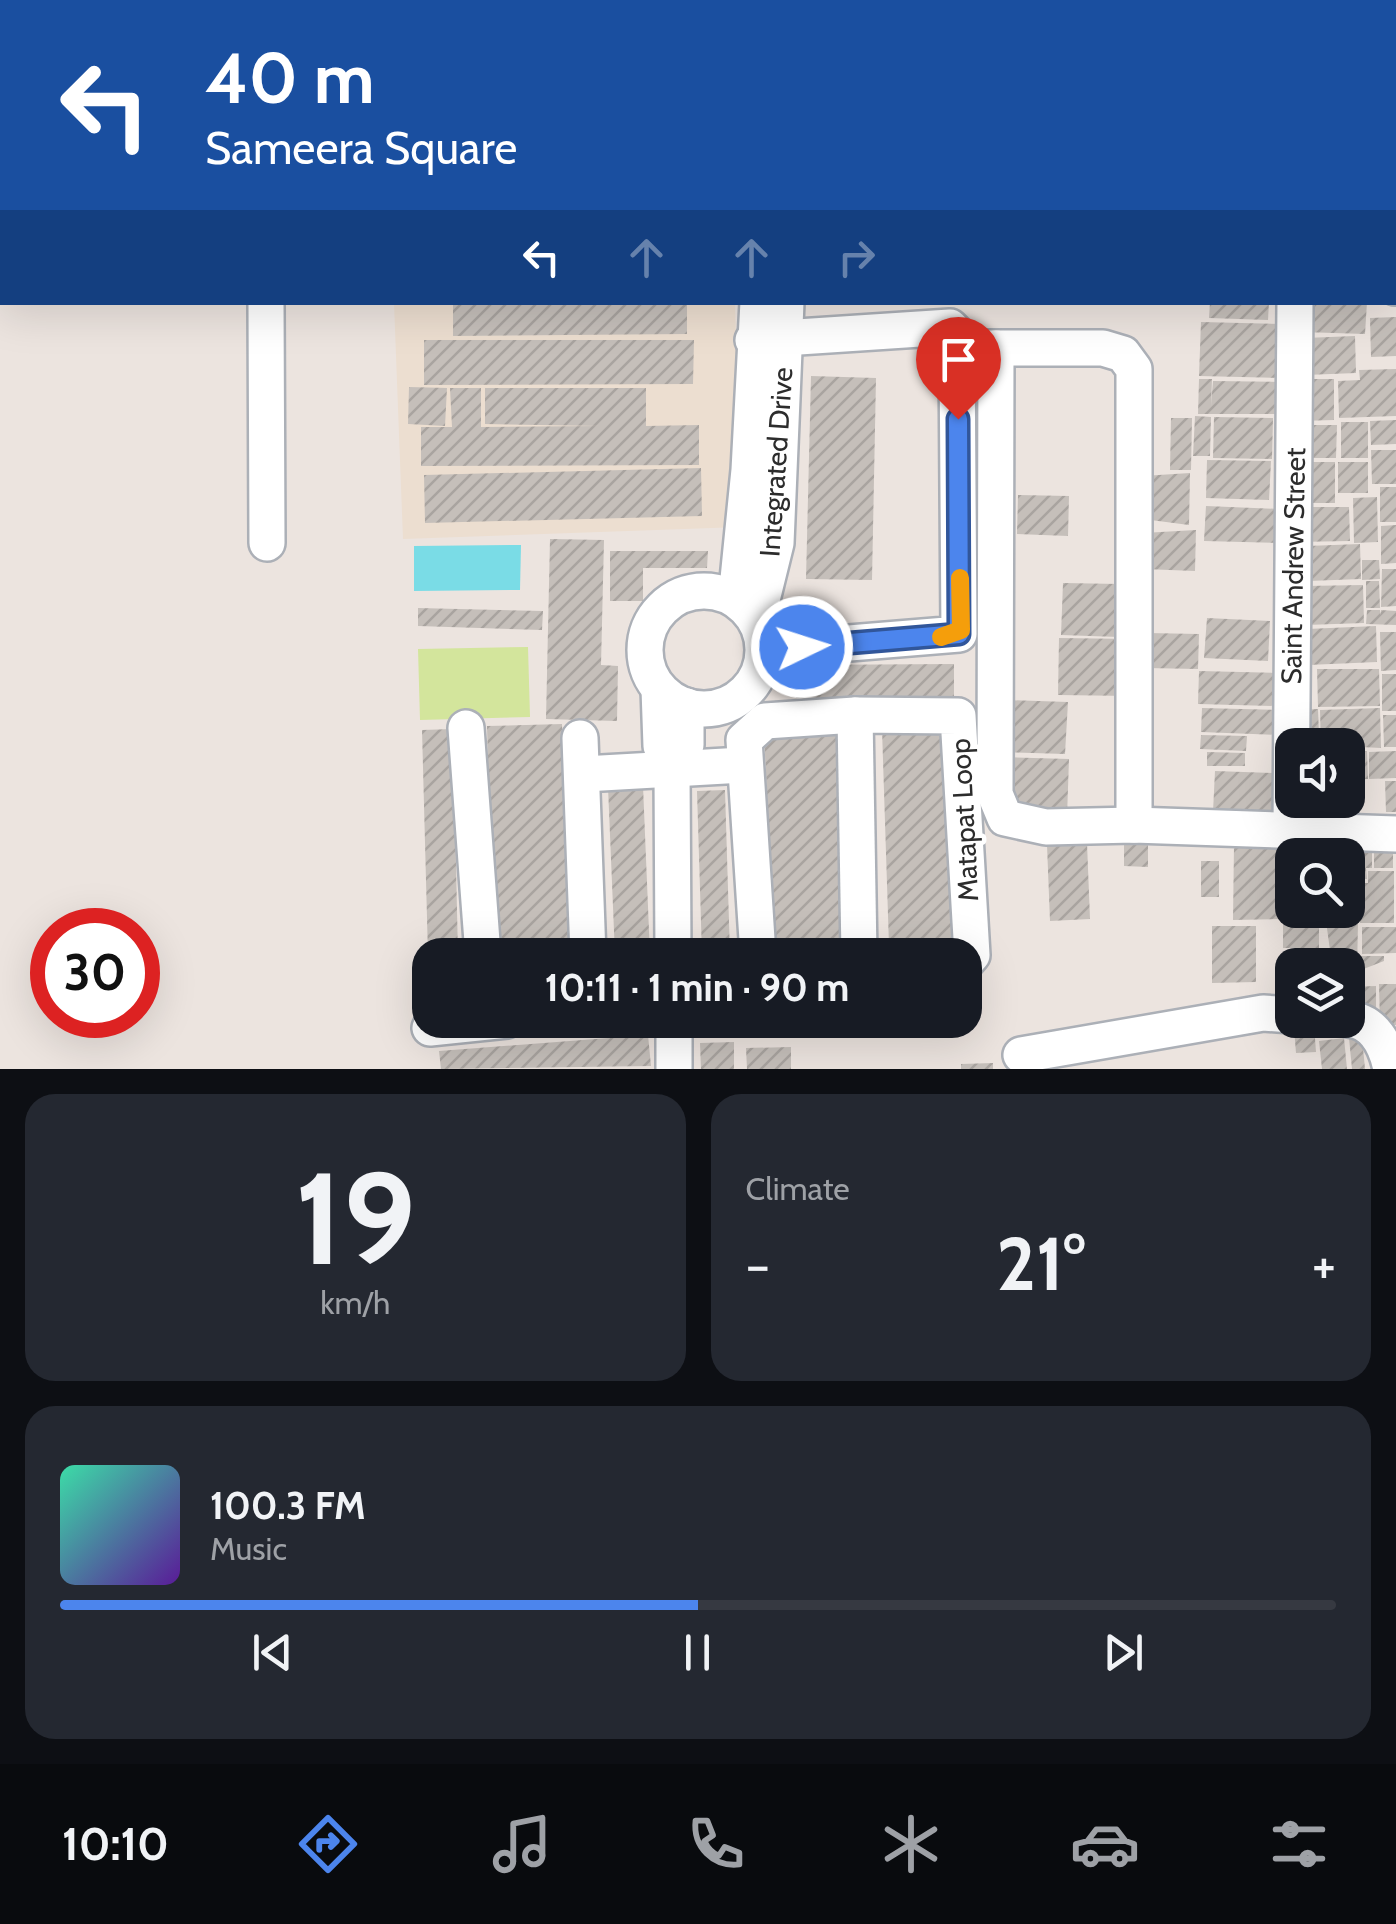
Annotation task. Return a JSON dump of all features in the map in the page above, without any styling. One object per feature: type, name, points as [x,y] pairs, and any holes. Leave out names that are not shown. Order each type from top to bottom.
[{"type":"street","points":[[266,305],[268,543]]},
{"type":"street","name":"Integrated Drive","points":[[752,623],[776,543],[765,417],[774,326],[760,305]]},
{"type":"street","name":"Saint Andrew Street","points":[[1291,830],[1296,305]]},
{"type":"street","points":[[673,938],[672,698],[645,655],[654,619],[682,595],[719,592],[752,623],[959,634],[956,332],[950,327],[774,326]]},
{"type":"street","points":[[957,348],[1114,350],[1130,360],[1134,369],[1134,825]]},
{"type":"street","points":[[996,348],[998,805],[1005,818],[1019,824],[1396,834]]},
{"type":"street","points":[[672,698],[723,706],[739,698],[752,684],[752,623]]},
{"type":"street","points":[[856,715],[859,938]]},
{"type":"street","name":"Matapat Loop","points":[[757,938],[742,766],[744,740],[765,720],[856,715],[958,716],[971,938]]},
{"type":"street","points":[[466,728],[482,938]]},
{"type":"street","points":[[580,738],[588,938]]},
{"type":"street","points":[[584,774],[672,760],[742,766]]},
{"type":"street","points":[[1022,1055],[1275,1014]]},
{"type":"street","points":[[1365,1025],[1385,1043],[1392,1069]]},
{"type":"street","points":[[674,1038],[674,1069]]},
{"type":"shaded area","points":[[394,305],[735,305],[741,527],[403,539]]},
{"type":"green space","points":[[528,647],[530,717],[420,720],[418,649]]},
{"type":"water","points":[[521,545],[520,590],[414,591],[414,546]]},
{"type":"building","points":[[453,305],[687,305],[687,334],[453,336]]},
{"type":"building","points":[[1210,305],[1269,305],[1268,320],[1209,318]]},
{"type":"building","points":[[1303,305],[1367,305],[1365,334],[1302,332]]},
{"type":"building","points":[[1396,317],[1396,356],[1371,357],[1370,318]]},
{"type":"building","points":[[1201,322],[1285,324],[1283,378],[1199,376]]},
{"type":"building","points":[[1355,336],[1356,373],[1306,375],[1305,338]]},
{"type":"building","points":[[424,340],[694,340],[693,384],[424,385]]},
{"type":"building","points":[[1396,369],[1396,416],[1339,418],[1338,381],[1360,380],[1359,370]]},
{"type":"building","points":[[811,376],[876,378],[872,580],[806,579]]},
{"type":"building","points":[[1199,379],[1212,379],[1211,406],[1213,381],[1281,382],[1280,414],[1198,414]]},
{"type":"building","points":[[1300,379],[1334,379],[1334,420],[1299,421]]},
{"type":"building","points":[[409,387],[447,388],[445,426],[408,424]]},
{"type":"building","points":[[450,388],[481,388],[481,427],[600,426],[485,424],[485,388],[646,388],[646,426],[699,425],[699,465],[421,466],[421,427],[452,427]]},
{"type":"building","points":[[1195,416],[1211,417],[1210,456],[1193,456]]},
{"type":"building","points":[[1214,417],[1273,418],[1272,459],[1213,458]]},
{"type":"building","points":[[1171,418],[1192,418],[1191,470],[1170,470]]},
{"type":"building","points":[[1396,420],[1396,444],[1371,445],[1370,421]]},
{"type":"building","points":[[1341,422],[1368,422],[1368,458],[1341,458]]},
{"type":"building","points":[[1294,425],[1337,425],[1336,458],[1294,458]]},
{"type":"building","points":[[1371,450],[1396,450],[1396,484],[1372,484]]},
{"type":"building","points":[[1207,460],[1271,461],[1269,500],[1206,498]]},
{"type":"building","points":[[1296,462],[1335,462],[1335,503],[1296,503]]},
{"type":"building","points":[[1338,462],[1368,462],[1368,493],[1338,493]]},
{"type":"building","points":[[701,468],[702,516],[425,523],[424,475]]},
{"type":"building","points":[[1190,473],[1189,525],[1143,519],[1143,476]]},
{"type":"building","points":[[1380,487],[1396,487],[1396,522],[1380,522]]},
{"type":"building","points":[[1018,495],[1069,496],[1068,536],[1017,534]]},
{"type":"building","points":[[1377,497],[1378,542],[1354,543],[1353,498]]},
{"type":"building","points":[[1206,506],[1281,509],[1279,543],[1204,541]]},
{"type":"building","points":[[1296,507],[1349,507],[1350,541],[1296,542]]},
{"type":"building","points":[[1396,525],[1396,563],[1381,564],[1381,526]]},
{"type":"building","points":[[1196,530],[1195,571],[1144,569],[1143,533]]},
{"type":"building","points":[[550,539],[604,540],[601,665],[618,666],[617,721],[546,719]]},
{"type":"building","points":[[1360,544],[1361,579],[1308,581],[1307,546]]},
{"type":"building","points":[[610,551],[708,551],[707,568],[643,568],[643,601],[610,601]]},
{"type":"building","points":[[1362,560],[1379,560],[1380,579],[1362,580]]},
{"type":"building","points":[[1382,569],[1396,569],[1396,606],[1381,607]]},
{"type":"building","points":[[1366,581],[1379,581],[1380,608],[1366,608]]},
{"type":"building","points":[[1063,583],[1120,584],[1119,637],[1061,635]]},
{"type":"building","points":[[1363,585],[1364,623],[1306,625],[1305,586]]},
{"type":"building","points":[[418,608],[543,611],[542,630],[418,626]]},
{"type":"building","points":[[1367,610],[1380,610],[1380,615],[1381,610],[1396,611],[1396,625],[1366,624]]},
{"type":"building","points":[[1207,618],[1270,621],[1268,661],[1204,658]]},
{"type":"building","points":[[1376,626],[1377,662],[1308,665],[1307,629]]},
{"type":"building","points":[[1380,632],[1396,632],[1396,670],[1381,671]]},
{"type":"building","points":[[1147,633],[1199,634],[1198,669],[1146,668]]},
{"type":"building","points":[[1059,638],[1131,639],[1130,696],[1058,695]]},
{"type":"building","points":[[954,664],[954,697],[796,698],[796,665]]},
{"type":"building","points":[[1317,669],[1379,669],[1380,706],[1318,707]]},
{"type":"building","points":[[1199,671],[1277,673],[1276,706],[1198,704]]},
{"type":"building","points":[[1382,674],[1396,674],[1396,711],[1382,711]]},
{"type":"building","points":[[1005,700],[1068,702],[1065,754],[1003,752]]},
{"type":"building","points":[[1202,708],[1281,710],[1280,728],[1275,728],[1275,735],[1201,732]]},
{"type":"building","points":[[1380,708],[1381,748],[1365,747],[1365,728],[1321,728],[1320,710]]},
{"type":"building","points":[[1318,709],[1319,728],[1299,728],[1298,710]]},
{"type":"building","points":[[1383,715],[1396,715],[1396,747],[1384,747]]},
{"type":"building","points":[[562,724],[568,938],[493,938],[487,726]]},
{"type":"building","points":[[953,727],[960,938],[889,938],[882,729]]},
{"type":"building","points":[[453,729],[458,938],[428,938],[422,730]]},
{"type":"building","points":[[842,730],[852,938],[774,938],[764,734]]},
{"type":"building","points":[[1201,735],[1247,736],[1246,751],[1200,749]]},
{"type":"building","points":[[1365,751],[1367,751],[1365,779]]},
{"type":"building","points":[[1396,751],[1396,778],[1369,779],[1369,752]]},
{"type":"building","points":[[1207,752],[1245,753],[1245,766],[1207,766]]},
{"type":"building","points":[[1002,757],[1069,759],[1067,817],[1000,816]]},
{"type":"building","points":[[1215,771],[1275,773],[1273,814],[1213,812]]},
{"type":"building","points":[[1385,781],[1396,781],[1396,812],[1386,812]]},
{"type":"building","points":[[643,786],[649,938],[614,938],[608,787]]},
{"type":"building","points":[[725,790],[729,938],[701,938],[697,791]]},
{"type":"building","points":[[1297,818],[1360,819],[1297,820]]},
{"type":"building","points":[[1124,841],[1148,842],[1148,867],[1124,866]]},
{"type":"building","points":[[1087,843],[1090,919],[1050,921],[1047,845]]},
{"type":"building","points":[[1365,843],[1372,843],[1372,868],[1366,868],[1365,879]]},
{"type":"building","points":[[1374,843],[1393,843],[1393,868],[1374,868]]},
{"type":"building","points":[[1234,845],[1275,845],[1275,919],[1233,920]]},
{"type":"building","points":[[1201,861],[1219,861],[1219,897],[1201,897]]},
{"type":"building","points":[[1368,871],[1394,871],[1394,923],[1365,923]]},
{"type":"building","points":[[1212,926],[1256,926],[1256,982],[1212,983]]},
{"type":"building","points":[[1396,927],[1396,953],[1365,954],[1362,928]]},
{"type":"building","points":[[1283,928],[1319,928],[1319,948],[1283,948]]},
{"type":"building","points":[[1327,928],[1358,928],[1357,948],[1330,948]]},
{"type":"building","points":[[1365,956],[1384,956],[1384,961],[1365,968]]},
{"type":"building","points":[[1379,984],[1396,984],[1396,1025],[1380,1025]]},
{"type":"building","points":[[1365,986],[1376,986],[1376,1009],[1365,1009]]},
{"type":"building","points":[[648,1038],[651,1066],[441,1069],[439,1051]]},
{"type":"building","points":[[1295,1038],[1315,1038],[1316,1052],[1296,1053]]},
{"type":"building","points":[[1344,1038],[1347,1069],[1322,1069],[1319,1041]]},
{"type":"building","points":[[1349,1038],[1362,1038],[1365,1069],[1352,1069]]},
{"type":"building","points":[[734,1042],[734,1069],[701,1069],[700,1043]]},
{"type":"building","points":[[791,1047],[791,1069],[747,1069],[746,1048]]},
{"type":"building","points":[[993,1063],[993,1069],[961,1069],[961,1064]]},
{"type":"slow traffic","points":[[941,637],[955,636],[961,630],[960,578]]},
{"type":"route","points":[[802,647],[959,634],[958,419]]}]
